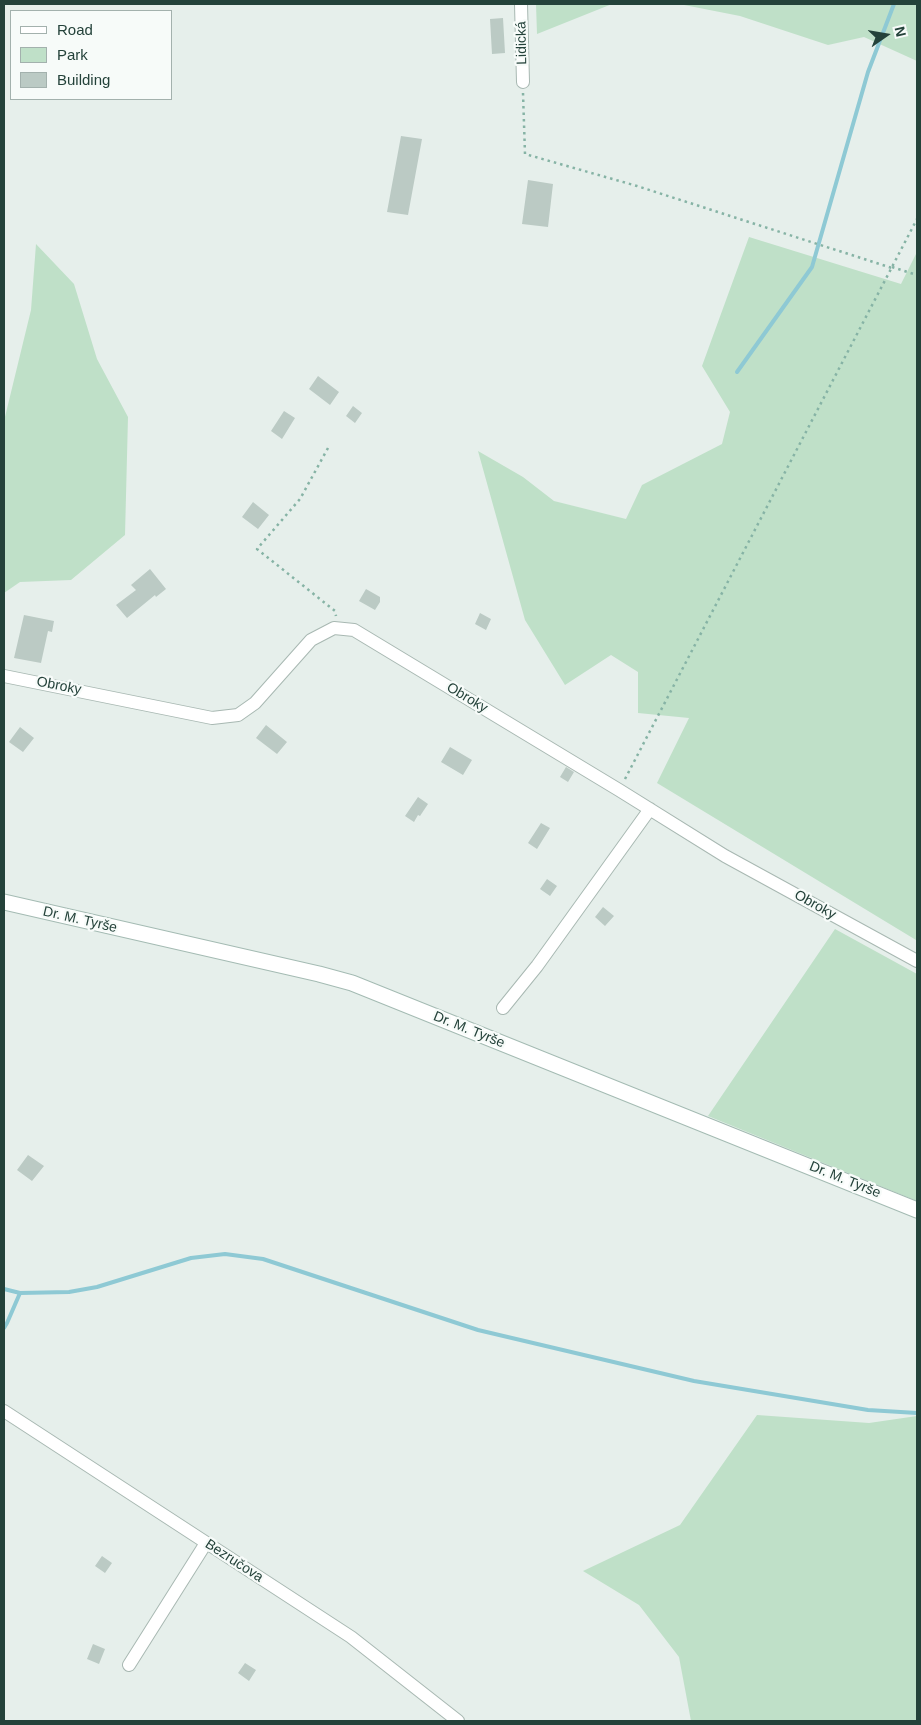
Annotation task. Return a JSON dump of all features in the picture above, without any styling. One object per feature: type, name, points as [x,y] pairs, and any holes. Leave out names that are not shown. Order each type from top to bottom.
[{"type":"street","name":"Lidická","points":[[521,4],[523,82]]},
{"type":"street","name":"Obroky","points":[[4,676],[37,681],[212,718],[238,715],[255,703],[311,640],[334,628],[354,630],[620,790],[725,856],[917,960]]},
{"type":"street","points":[[503,1008],[537,966],[650,809]]},
{"type":"street","name":"Dr. M. Tyrše","points":[[4,902],[352,983],[917,1210]]},
{"type":"street","name":"Bezručova","points":[[4,1411],[357,1641],[458,1721]]},
{"type":"street","points":[[129,1665],[206,1542]]},
{"type":"path","points":[[523,82],[525,154],[646,188],[917,275]]},
{"type":"path","points":[[620,790],[917,219]]},
{"type":"path","points":[[328,448],[300,499],[257,549],[335,611],[339,628]]},
{"type":"green space","points":[[536,4],[612,4],[537,34]]},
{"type":"green space","points":[[679,4],[917,4],[917,61],[864,37],[828,45],[740,16]]},
{"type":"green space","points":[[749,237],[901,284],[917,252],[916,940],[657,783],[689,718],[638,713],[638,672],[611,655],[565,685],[525,620],[478,451],[523,477],[554,501],[626,519],[642,485],[722,444],[730,412],[702,366]]},
{"type":"green space","points":[[36,244],[74,284],[97,359],[128,417],[125,535],[71,580],[20,582],[4,593],[4,421],[31,310]]},
{"type":"green space","points":[[835,929],[917,974],[917,1201],[708,1116]]},
{"type":"green space","points":[[757,1415],[869,1423],[917,1416],[917,1721],[691,1721],[679,1657],[639,1605],[583,1571],[680,1525]]},
{"type":"building","points":[[503,18],[505,53],[492,54],[490,19]]},
{"type":"building","points":[[401,136],[422,139],[408,215],[387,212]]},
{"type":"building","points":[[528,180],[553,184],[548,227],[522,224]]},
{"type":"building","points":[[318,376],[339,392],[330,405],[309,389]]},
{"type":"building","points":[[353,406],[362,413],[355,423],[346,416]]},
{"type":"building","points":[[284,411],[295,418],[282,439],[271,431]]},
{"type":"building","points":[[253,502],[269,515],[258,529],[242,517]]},
{"type":"building","points":[[150,569],[166,589],[156,597],[155,595],[127,618],[116,605],[136,590],[131,585]]},
{"type":"building","points":[[366,589],[380,597],[380,602],[375,610],[359,601]]},
{"type":"building","points":[[480,613],[491,619],[486,630],[475,624]]},
{"type":"building","points":[[24,615],[54,621],[52,632],[48,631],[41,663],[14,658]]},
{"type":"building","points":[[266,725],[287,742],[277,754],[256,738]]},
{"type":"building","points":[[20,727],[34,738],[23,752],[9,742]]},
{"type":"building","points":[[450,747],[472,760],[463,775],[441,762]]},
{"type":"building","points":[[566,767],[574,772],[568,782],[560,777]]},
{"type":"building","points":[[418,797],[428,804],[414,822],[405,816]]},
{"type":"building","points":[[541,823],[550,828],[537,849],[528,843]]},
{"type":"building","points":[[547,879],[557,886],[550,896],[540,889]]},
{"type":"building","points":[[603,907],[614,916],[605,926],[595,917]]},
{"type":"building","points":[[28,1155],[44,1166],[32,1181],[17,1170]]},
{"type":"building","points":[[102,1556],[112,1563],[105,1573],[95,1566]]},
{"type":"building","points":[[93,1644],[105,1649],[99,1664],[87,1659]]},
{"type":"building","points":[[245,1663],[256,1670],[249,1681],[238,1673]]},
{"type":"waterway","points":[[737,372],[812,267],[868,72],[894,4]]},
{"type":"waterway","points":[[20,1293],[69,1292],[97,1287],[191,1258],[225,1254],[263,1259],[478,1330],[694,1381],[868,1410],[917,1413]]},
{"type":"waterway","points":[[4,1289],[20,1293],[4,1328]]}]
